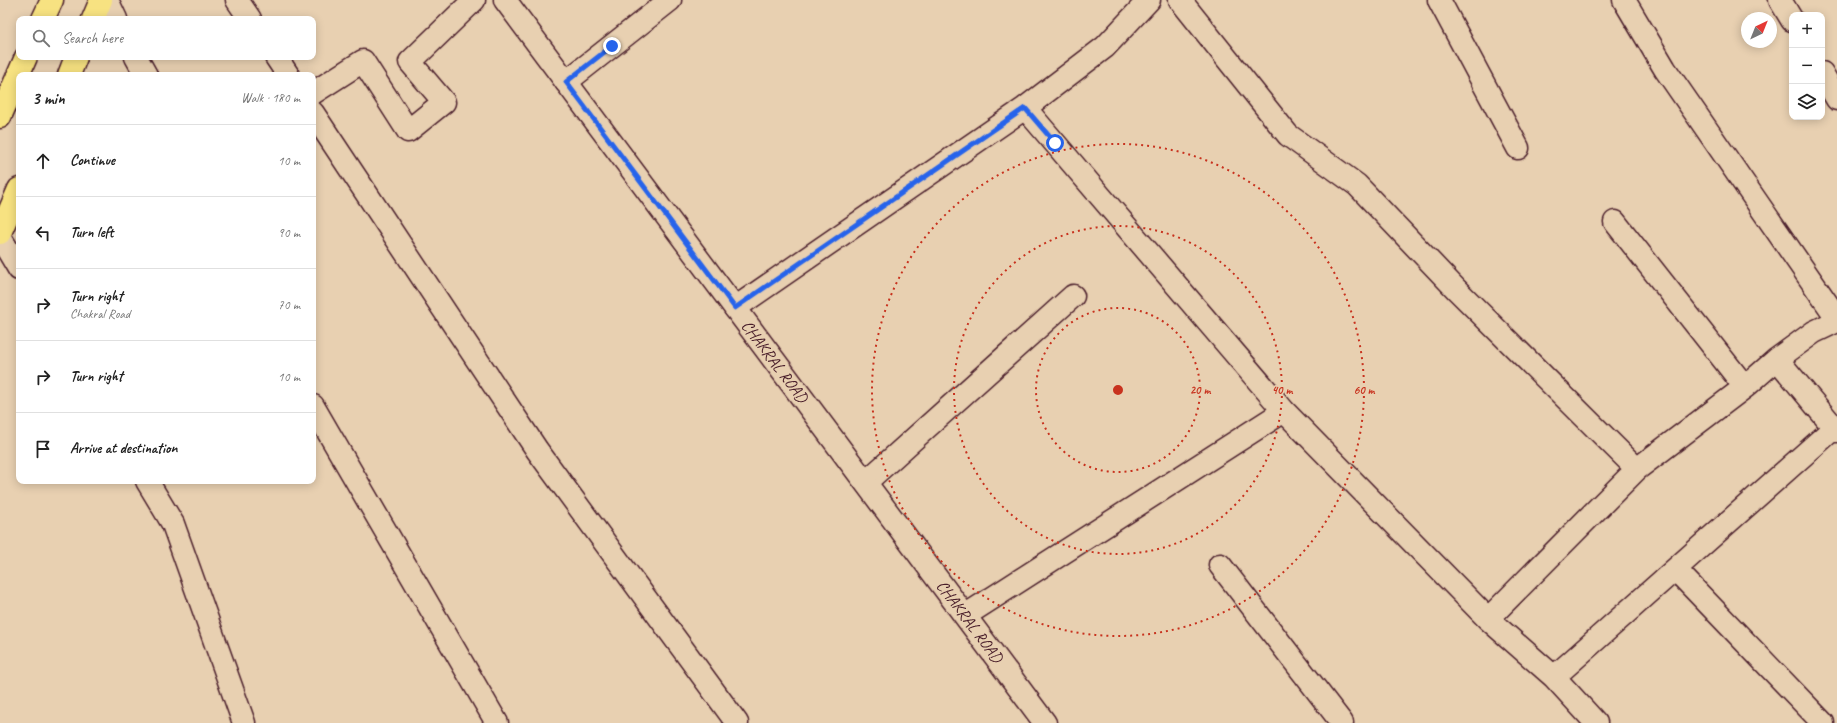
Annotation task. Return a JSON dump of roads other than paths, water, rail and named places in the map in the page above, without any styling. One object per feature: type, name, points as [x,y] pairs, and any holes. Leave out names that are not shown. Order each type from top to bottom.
[{"type":"highway","points":[[44,16],[52,0]]},
{"type":"highway","points":[[94,16],[101,0]]},
{"type":"highway","points":[[20,72],[25,60]]},
{"type":"highway","points":[[70,72],[75,60]]},
{"type":"highway","points":[[0,117],[16,80]]},
{"type":"highway","points":[[0,233],[16,196]]},
{"type":"street","points":[[107,0],[115,16]]},
{"type":"street","points":[[237,0],[248,16]]},
{"type":"street","points":[[316,92],[363,62],[408,131],[444,102],[410,62],[474,0]]},
{"type":"street","name":"CHAKRAL ROAD","points":[[505,0],[966,615],[1045,723]]},
{"type":"street","points":[[566,82],[670,0]]},
{"type":"street","points":[[735,308],[1025,108],[1105,47],[1149,0]]},
{"type":"street","points":[[1180,0],[1288,135],[1357,185],[1457,290],[1637,469]]},
{"type":"street","points":[[1440,0],[1518,148]]},
{"type":"street","points":[[1488,619],[1637,469],[1745,387],[1777,358],[1814,332],[1837,319],[1664,69],[1624,0]]},
{"type":"street","points":[[1780,0],[1789,15]]},
{"type":"street","points":[[138,60],[144,72]]},
{"type":"street","points":[[278,60],[286,72]]},
{"type":"street","points":[[1825,78],[1837,99]]},
{"type":"street","points":[[1025,108],[1284,410],[1488,619],[1554,677],[1596,723]]},
{"type":"street","points":[[316,118],[537,450],[738,723]]},
{"type":"street","points":[[1615,222],[1745,387]]},
{"type":"street","points":[[0,237],[16,264]]},
{"type":"street","points":[[866,482],[1073,296]]},
{"type":"street","points":[[1554,677],[1836,430],[1777,358]]},
{"type":"street","points":[[966,615],[1284,410]]},
{"type":"street","points":[[316,411],[497,723]]},
{"type":"street","points":[[149,484],[173,524],[244,723]]},
{"type":"street","points":[[1220,565],[1342,723]]},
{"type":"street","points":[[1676,570],[1823,723]]}]
